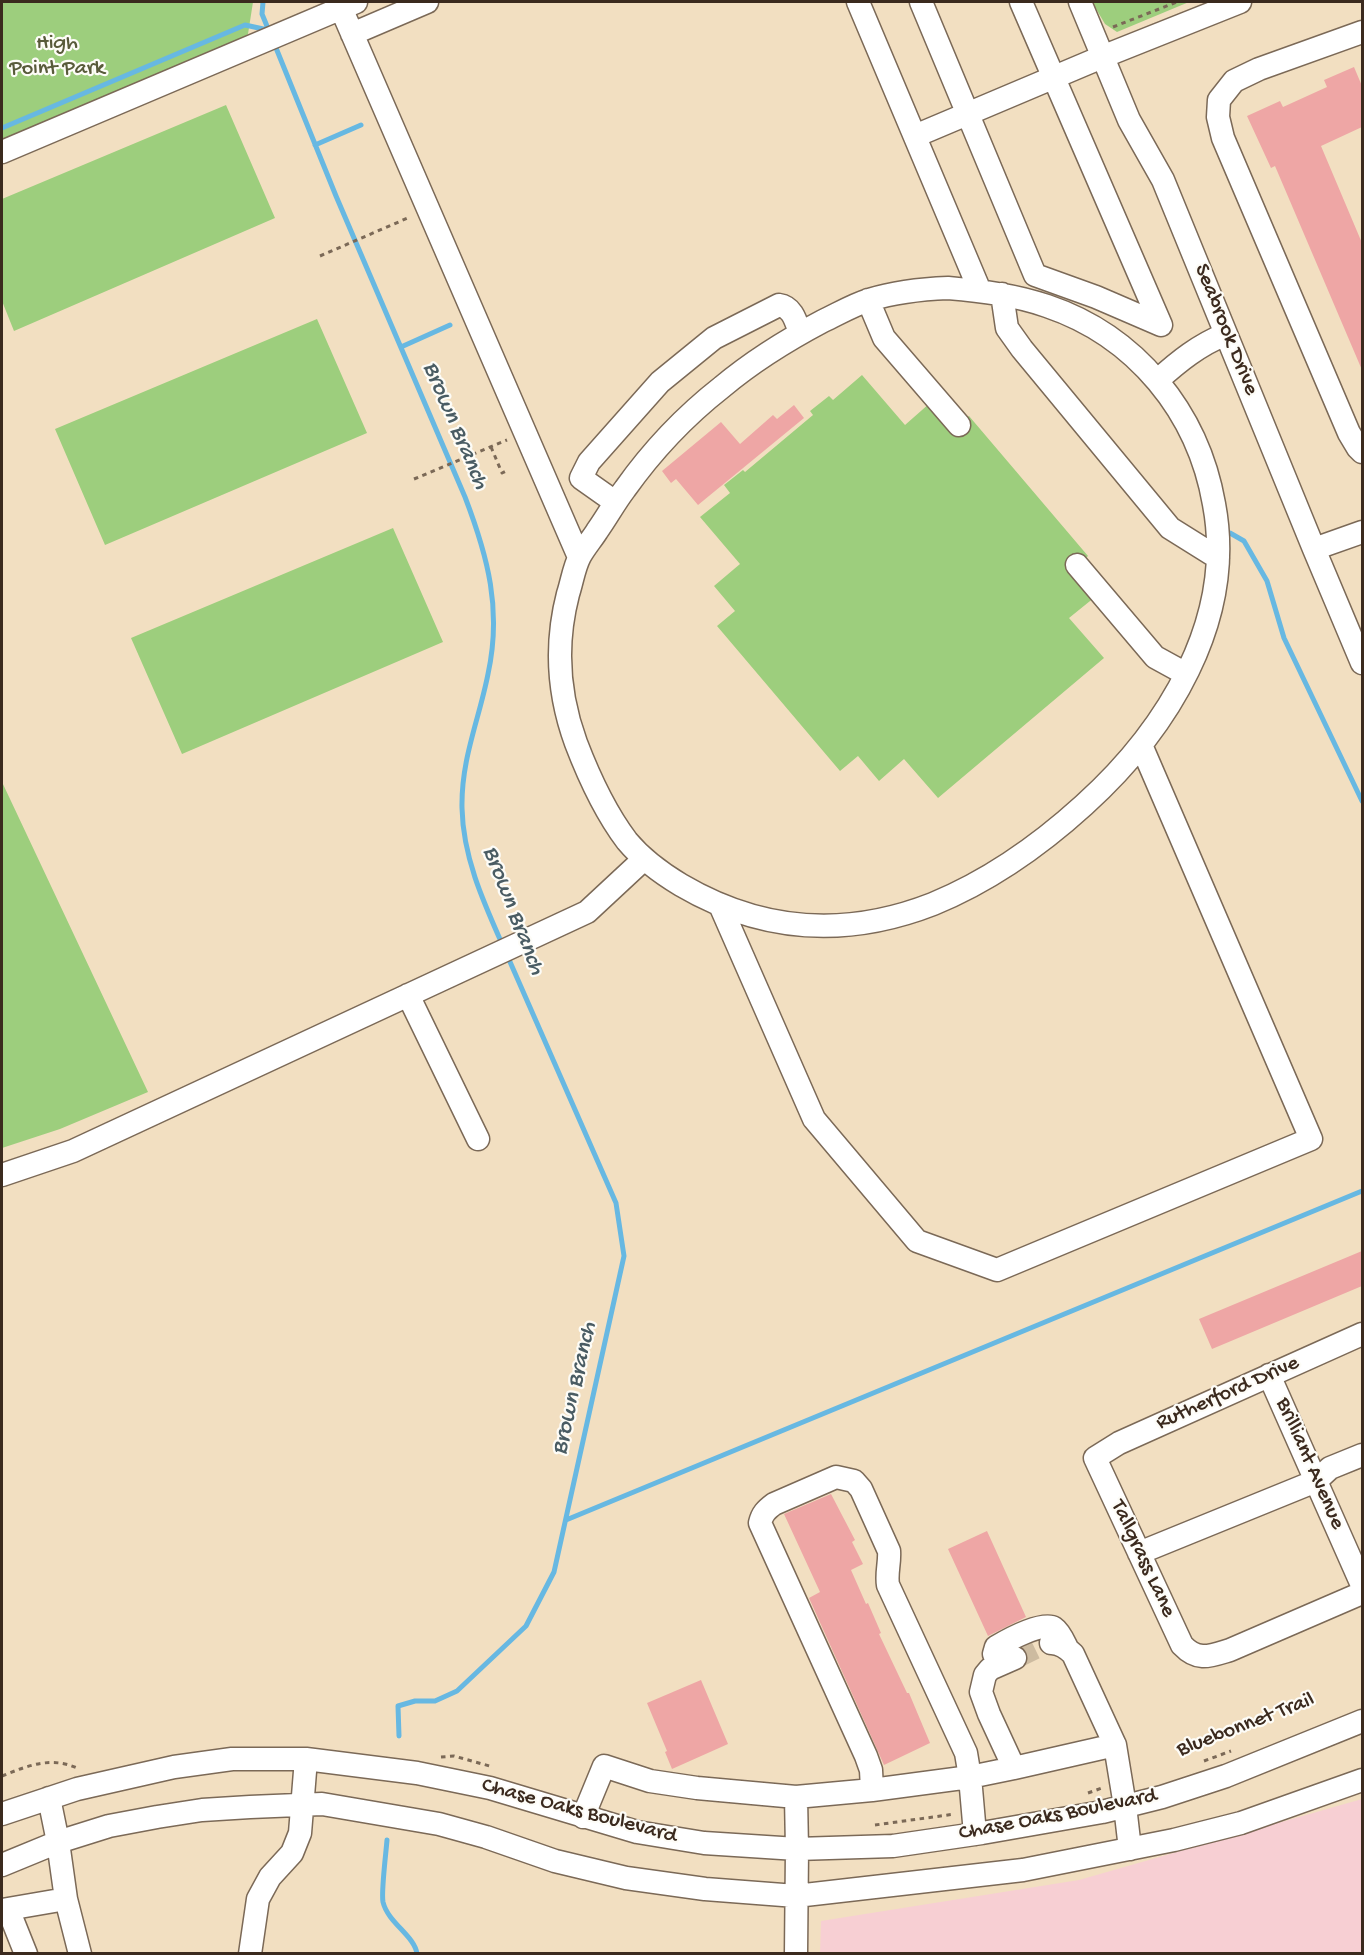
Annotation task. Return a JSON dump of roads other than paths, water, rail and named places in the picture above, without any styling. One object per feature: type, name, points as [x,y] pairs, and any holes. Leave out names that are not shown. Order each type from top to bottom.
[{"type":"street","points":[[352,34],[427,2]]},
{"type":"street","points":[[858,2],[915,136],[1007,328],[1170,528],[1218,558]]},
{"type":"street","points":[[921,2],[1035,275],[1096,297],[1161,326],[1021,2]]},
{"type":"street","name":"Seabrook Drive","points":[[1080,2],[1129,120],[1163,180],[1362,663]]},
{"type":"street","points":[[915,136],[1240,2]]},
{"type":"street","points":[[2,152],[349,5],[352,34],[579,557]]},
{"type":"street","points":[[1362,32],[1259,69],[1234,81],[1219,100],[1218,117],[1223,138],[1349,433],[1362,452]]},
{"type":"street","points":[[948,288],[991,292],[1048,306],[1084,321],[1132,354],[1158,380],[1175,402],[1191,431],[1204,463],[1217,518],[1218,558],[1214,590],[1197,653],[1163,716],[1141,746],[1090,800],[1050,834],[987,877],[919,909],[876,920],[836,925],[779,923],[748,916],[720,905],[670,878],[644,859],[610,815],[584,764],[565,707],[559,655],[565,606],[579,557],[615,502],[651,455],[702,402],[742,370],[800,333],[868,300],[927,289],[948,288]]},
{"type":"street","points":[[868,300],[884,338],[959,425]]},
{"type":"street","points":[[554,499],[568,493],[581,478],[589,462],[660,382],[714,338],[779,305],[790,309],[800,333]]},
{"type":"street","points":[[1158,380],[1188,353],[1226,334]]},
{"type":"street","points":[[581,478],[615,502]]},
{"type":"street","points":[[1314,549],[1362,532]]},
{"type":"street","points":[[1077,565],[1155,657],[1186,674]]},
{"type":"street","points":[[720,905],[814,1119],[917,1242],[997,1270],[1311,1138],[1141,746]]},
{"type":"street","points":[[2,1175],[73,1151],[587,912],[644,859]]},
{"type":"street","points":[[408,995],[478,1138]]},
{"type":"street","name":"Rutherford Drive","points":[[1095,1458],[1119,1443],[1362,1334]]},
{"type":"street","name":"Brilliant Avenue","points":[[1269,1375],[1362,1586]]},
{"type":"street","points":[[1139,1553],[1316,1481],[1330,1468],[1362,1455]]},
{"type":"street","name":"Tallgrass Lane","points":[[1095,1458],[1182,1645],[1195,1656],[1208,1656],[1230,1650],[1362,1593]]},
{"type":"street","points":[[872,1790],[872,1770],[760,1523],[766,1510],[774,1504],[836,1477],[854,1481],[861,1489],[889,1551],[890,1561],[886,1575],[888,1585],[966,1754],[975,1834]]},
{"type":"street","points":[[1014,1768],[981,1692],[985,1675],[990,1669],[1007,1661],[994,1654],[996,1647],[1042,1625],[1054,1627],[1058,1632],[1059,1646],[1072,1654],[1115,1745],[1130,1849]]},
{"type":"street","name":"Chase Oaks Boulevard","points":[[2,1814],[49,1798],[124,1778],[185,1766],[232,1759],[306,1759],[406,1772],[490,1788],[637,1832],[704,1843],[797,1849],[893,1846],[1102,1812],[1162,1797],[1226,1776],[1362,1720]]},
{"type":"street","points":[[583,1816],[604,1766],[650,1781],[697,1788],[796,1797],[970,1777],[1115,1745]]},
{"type":"street","points":[[250,1953],[258,1899],[270,1877],[292,1853],[300,1833],[306,1759]]},
{"type":"street","name":"Chase Oaks Boulevard","points":[[2,1865],[58,1842],[110,1826],[157,1817],[250,1806],[322,1804],[439,1824],[486,1837],[555,1861],[626,1878],[796,1896],[1023,1870],[1174,1840],[1241,1823],[1362,1780]]},
{"type":"street","points":[[796,1797],[796,1953]]},
{"type":"street","points":[[49,1798],[66,1899],[80,1953]]},
{"type":"street","points":[[26,1953],[5,1909],[66,1899]]},
{"type":"waterway","name":"Brown Branch","points":[[263,2],[262,14],[269,31]]},
{"type":"waterway","points":[[2,128],[245,25],[268,30]]},
{"type":"waterway","name":"Brown Branch","points":[[274,43],[336,196],[465,497],[486,562],[493,606],[492,650],[467,756],[462,808],[466,844],[475,878],[503,946]]},
{"type":"waterway","points":[[315,145],[361,125]]},
{"type":"waterway","points":[[401,347],[450,325]]},
{"type":"waterway","points":[[1230,533],[1244,541],[1267,581],[1284,638],[1362,801]]},
{"type":"waterway","name":"Brown Branch","points":[[399,1736],[398,1706],[415,1701],[435,1701],[457,1691],[526,1626],[554,1572],[624,1256],[616,1203],[507,955]]},
{"type":"waterway","points":[[566,1520],[1362,1191]]},
{"type":"waterway","name":"Brown Branch","points":[[387,1840],[383,1902],[390,1916],[412,1941],[417,1954]]},
{"type":"tunnel","points":[[1015,1658],[1051,1643]]},
{"type":"park label","name":"High Point Park","points":[[57,58]]}]
